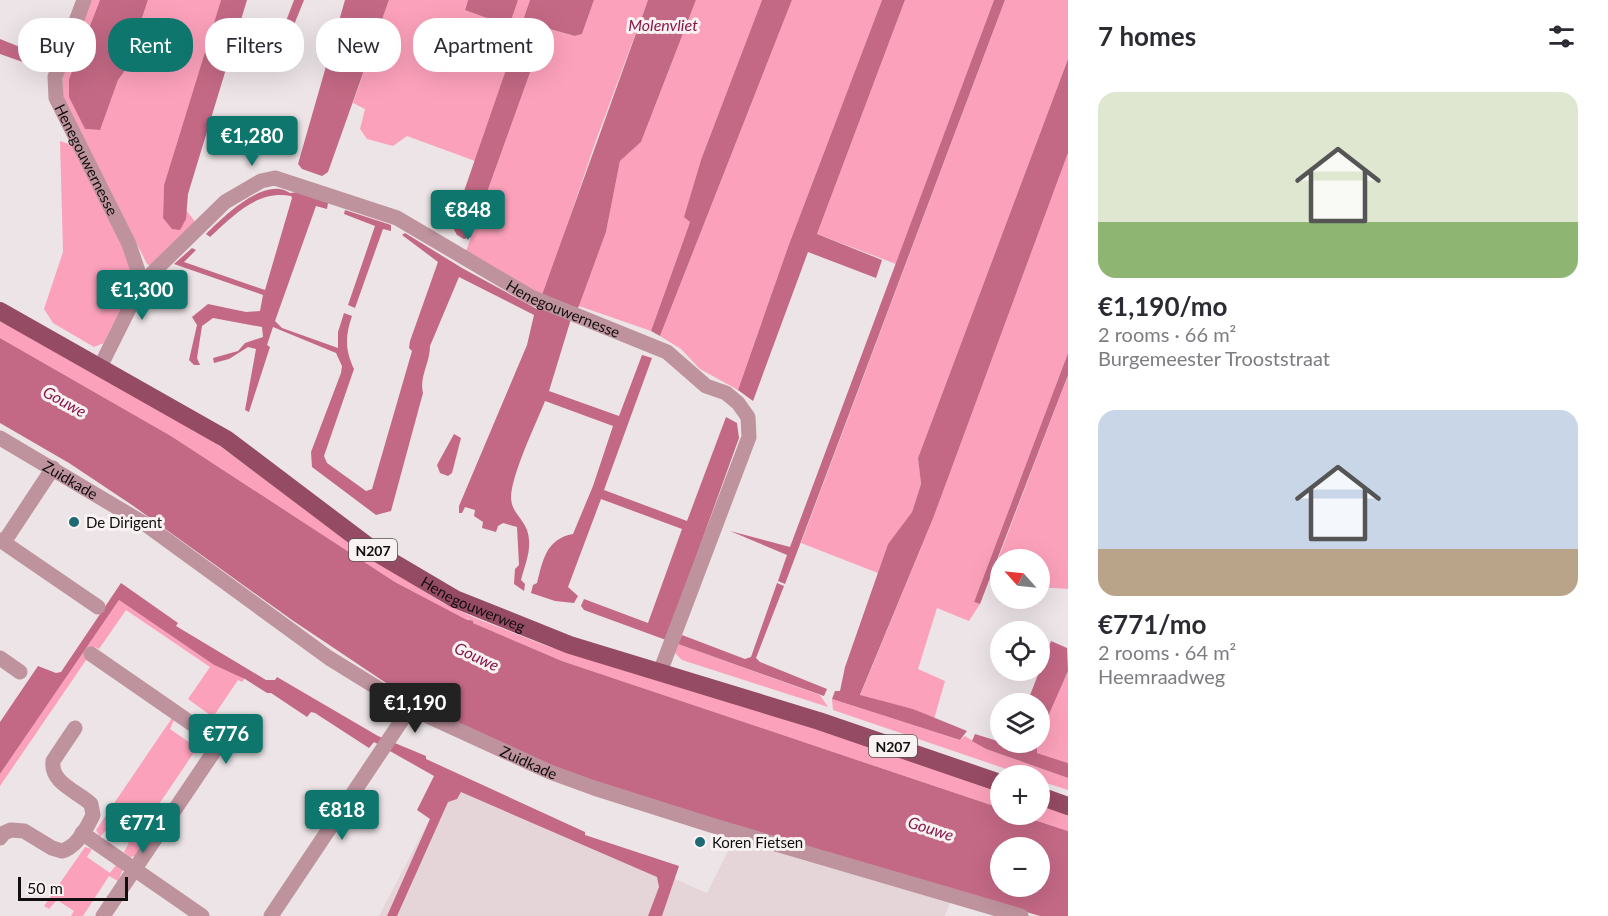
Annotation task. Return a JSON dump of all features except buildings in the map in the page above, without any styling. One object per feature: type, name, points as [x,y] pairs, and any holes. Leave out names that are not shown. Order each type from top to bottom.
[{"type":"main road","name":"Henegouwerweg","points":[[0,311],[226,439],[377,553],[431,587],[518,626],[819,721],[990,780]]},
{"type":"main road","points":[[1050,800],[1068,806]]},
{"type":"street","name":"Henegouwernesse","points":[[84,0],[55,77],[56,98],[129,244],[142,283]]},
{"type":"street","name":"Henegouwernesse","points":[[100,367],[142,283],[225,202],[261,181],[275,178],[397,218],[541,302],[667,352],[706,386],[726,393],[738,403],[748,417],[749,437],[660,672]]},
{"type":"street","name":"Zuidkade","points":[[0,438],[145,524],[320,651],[410,708],[550,772],[594,788],[711,825],[1021,916]]},
{"type":"street","points":[[53,468],[2,541],[98,607]]},
{"type":"street","points":[[91,654],[217,743],[216,751],[103,916]]},
{"type":"street","points":[[0,658],[20,672]]},
{"type":"street","points":[[271,916],[410,708]]},
{"type":"street","points":[[0,838],[4,832],[17,829],[62,851],[72,846],[82,833],[93,815],[91,804],[56,778],[52,767],[52,761],[75,728]]},
{"type":"street","points":[[82,833],[202,916]]},
{"type":"shaded area","points":[[90,0],[100,0],[93,18],[83,18]]},
{"type":"shaded area","points":[[148,0],[221,0],[215,18],[205,18],[205,52],[164,185],[163,218],[186,219],[186,210],[196,223],[152,267],[147,264],[63,96],[63,72],[72,72],[69,79],[85,129],[99,130],[118,80],[124,72],[193,72],[193,18],[142,18]]},
{"type":"shaded area","points":[[389,0],[468,0],[465,9],[488,18],[413,18],[413,72],[505,72],[475,161],[407,136],[393,146],[367,139],[360,129],[365,109],[353,103],[364,72],[401,72],[401,18],[383,18]]},
{"type":"shaded area","points":[[518,0],[530,0],[524,18],[511,18]]},
{"type":"shaded area","points":[[594,0],[648,0],[595,143],[543,297],[466,251],[530,72],[554,72],[554,30],[575,36],[582,34]]},
{"type":"shaded area","points":[[696,0],[762,0],[702,157],[690,222],[651,331],[579,306],[606,232],[620,161],[641,142]]},
{"type":"shaded area","points":[[792,0],[882,0],[788,247],[738,390],[700,369],[681,349],[660,336]]},
{"type":"shaded area","points":[[905,0],[994,0],[896,264],[817,234]]},
{"type":"shaded area","points":[[1005,0],[1068,0],[1068,59],[918,458],[921,484],[912,512],[888,544],[878,573],[801,543]]},
{"type":"shaded area","points":[[60,141],[72,145],[128,255],[130,267],[125,300],[104,343],[94,347],[53,323],[44,309],[63,252]]},
{"type":"shaded area","points":[[1068,153],[1068,353],[994,549],[990,549],[990,560],[974,602],[980,604],[969,621],[937,608],[918,669],[945,681],[934,719],[913,709],[860,696],[934,516]]},
{"type":"shaded area","points":[[0,321],[210,439],[380,564],[443,603],[547,646],[782,717],[990,788],[990,805],[562,661],[473,623],[467,618],[466,620],[395,582],[171,436],[0,338]]},
{"type":"shaded area","points":[[1068,375],[1068,589],[1050,588],[1050,549],[1002,549]]},
{"type":"shaded area","points":[[119,600],[214,665],[245,678],[242,682],[238,680],[213,717],[188,699],[210,667],[126,610],[99,649],[95,647],[0,786],[0,774]]},
{"type":"shaded area","points":[[678,644],[820,695],[828,707],[682,660],[675,653]]},
{"type":"shaded area","points":[[1068,671],[1068,763],[1037,753],[1050,753],[1050,712]]},
{"type":"shaded area","points":[[832,699],[960,740],[965,736],[990,750],[990,753],[997,753],[1031,765],[995,765],[833,710]]},
{"type":"shaded area","points":[[172,718],[174,720],[170,729],[196,747],[202,738],[210,745],[205,752],[197,748],[134,841],[141,848],[135,856],[130,857],[124,852],[129,843],[107,829],[100,837],[96,830]]},
{"type":"shaded area","points":[[1050,772],[1068,778],[1068,790],[1050,784]]},
{"type":"shaded area","points":[[450,780],[707,893],[739,829],[954,893],[945,916],[379,916]]},
{"type":"shaded area","points":[[1050,809],[1068,815],[1068,831],[1050,825]]},
{"type":"shaded area","points":[[85,847],[92,849],[87,857],[110,873],[116,865],[123,869],[118,881],[109,876],[83,916],[71,916],[74,911],[57,900],[49,909],[44,906]]},
{"type":"water","points":[[100,0],[148,0],[142,18],[108,18],[108,72],[124,72],[118,80],[100,130],[85,129],[69,97],[69,79],[72,72],[96,72],[96,18],[93,18]]},
{"type":"water","points":[[221,0],[247,0],[242,18],[215,18]]},
{"type":"water","points":[[294,0],[304,0],[297,18],[287,18]]},
{"type":"water","points":[[345,0],[389,0],[383,18],[340,18]]},
{"type":"water","points":[[468,0],[518,0],[512,18],[487,18],[465,10]]},
{"type":"water","points":[[530,0],[594,0],[582,34],[575,36],[554,30],[554,18],[524,18]]},
{"type":"water","name":"Molenvliet","points":[[648,0],[696,0],[641,142],[620,161],[606,232],[579,306],[571,319],[549,391],[619,416],[642,355],[652,358],[604,490],[687,521],[726,417],[737,423],[739,438],[666,640],[584,610],[581,606],[584,599],[648,623],[682,529],[601,499],[568,587],[578,596],[574,603],[555,601],[531,593],[551,546],[573,534],[593,486],[613,426],[545,401],[519,463],[512,488],[513,508],[525,526],[529,537],[528,556],[521,580],[525,584],[524,591],[514,584],[515,569],[519,565],[517,527],[503,523],[498,526],[496,532],[482,528],[483,522],[474,516],[475,510],[465,507],[462,513],[459,513],[459,506],[527,345],[534,315],[459,277],[430,346],[422,381],[423,393],[391,511],[376,515],[312,467],[311,452],[341,373],[342,366],[336,353],[273,327],[267,345],[270,347],[249,412],[245,410],[256,349],[248,347],[229,359],[214,363],[213,358],[238,351],[245,343],[263,337],[262,327],[213,318],[202,326],[197,358],[200,365],[194,365],[189,360],[197,325],[192,317],[208,304],[246,312],[260,311],[263,295],[174,264],[192,248],[196,250],[184,262],[265,290],[291,196],[279,195],[257,201],[237,213],[210,237],[206,234],[233,209],[257,194],[269,190],[299,192],[328,203],[327,209],[316,206],[275,321],[282,328],[338,348],[338,332],[344,313],[352,316],[347,343],[354,369],[324,456],[327,463],[366,491],[372,489],[412,351],[409,348],[410,341],[438,262],[402,235],[405,233],[462,268],[537,309]]},
{"type":"water","points":[[762,0],[792,0],[660,336],[651,331],[690,222],[684,217],[702,157]]},
{"type":"water","points":[[882,0],[905,0],[817,234],[882,260],[876,278],[808,252],[753,401],[738,390],[788,247]]},
{"type":"water","points":[[994,0],[1005,0],[785,584],[778,581],[787,555],[730,531],[790,547]]},
{"type":"water","points":[[0,39],[18,46],[18,60],[0,54]]},
{"type":"water","points":[[205,52],[205,72],[225,72],[188,194],[186,219],[180,230],[172,229],[163,218],[164,185]]},
{"type":"water","points":[[1068,59],[1068,153],[934,516],[860,695],[913,709],[967,731],[960,740],[832,699],[835,691],[840,691],[845,667],[888,544],[912,512],[921,484],[918,458]]},
{"type":"water","points":[[324,72],[363,72],[328,172],[322,176],[302,169],[298,164]]},
{"type":"water","points":[[505,72],[530,72],[471,237],[464,239],[457,235],[452,226]]},
{"type":"water","points":[[345,210],[391,225],[391,231],[383,229],[355,308],[348,305],[375,226],[344,214]]},
{"type":"water","name":"Gouwe","points":[[0,338],[171,436],[395,582],[473,623],[562,661],[990,805],[990,825],[1050,825],[1068,831],[1068,916],[1040,916],[591,783],[462,727],[392,687],[292,620],[132,505],[69,463],[0,423]]},
{"type":"water","points":[[1068,353],[1068,375],[1001,549],[994,549]]},
{"type":"water","points":[[454,434],[461,438],[452,473],[448,476],[440,473],[437,465]]},
{"type":"water","points":[[990,560],[990,578],[980,604],[974,602]]},
{"type":"water","points":[[121,583],[178,623],[176,626],[266,680],[275,680],[277,677],[378,736],[426,756],[426,759],[585,832],[585,835],[679,866],[662,916],[648,916],[659,887],[657,877],[461,792],[457,799],[448,802],[397,916],[387,916],[430,819],[417,810],[434,776],[374,742],[369,748],[315,713],[311,712],[307,717],[271,693],[214,665],[119,600],[0,774],[0,722],[38,666],[56,673],[61,672]]},
{"type":"water","points":[[777,583],[784,586],[756,658],[760,662],[827,689],[824,696],[678,644],[682,635],[745,659],[751,657]]},
{"type":"water","points":[[1051,641],[1067,648],[1068,671],[1050,712],[1050,693],[1031,693],[1036,681],[1050,681]]},
{"type":"water","points":[[975,734],[990,739],[990,750],[986,749],[972,741]]},
{"type":"water","points":[[997,753],[1037,753],[1068,763],[1068,778],[1050,772],[1050,765],[1031,765]]},
{"type":"place","name":"De Dirigent","points":[[74,522]]},
{"type":"place","name":"Koren Fietsen","points":[[700,842]]}]
